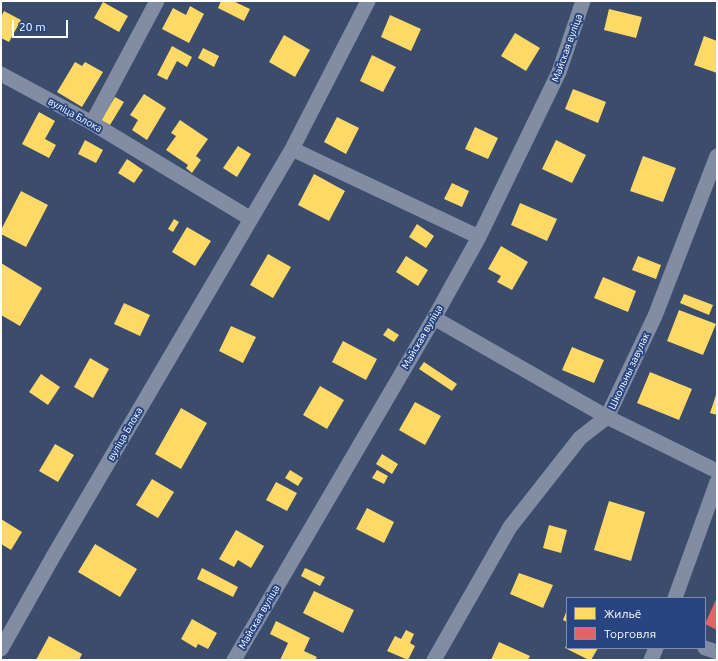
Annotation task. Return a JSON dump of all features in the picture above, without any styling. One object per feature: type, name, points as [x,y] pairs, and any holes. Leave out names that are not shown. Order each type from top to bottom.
[{"type":"street","points":[[92,123],[157,1]]},
{"type":"street","name":"вуліца Блока","points":[[1,649],[54,555],[292,148],[368,1]]},
{"type":"street","name":"Майская вуліца","points":[[234,660],[434,318],[479,238],[559,72],[583,1]]},
{"type":"street","name":"вуліца Блока","points":[[1,74],[92,123],[251,219]]},
{"type":"street","points":[[292,148],[479,238]]},
{"type":"street","name":"Школьны завулак","points":[[434,660],[510,527],[580,438],[607,417],[655,316],[717,156]]},
{"type":"street","points":[[434,318],[607,417],[717,471]]},
{"type":"street","points":[[675,597],[717,482]]},
{"type":"street","points":[[706,648],[717,652]]},
{"type":"street","points":[[651,660],[656,649]]},
{"type":"building: Жильё","points":[[221,1],[233,1],[250,9],[244,21],[218,8]]},
{"type":"building: Жильё","points":[[103,2],[128,16],[119,32],[94,18]]},
{"type":"building: Жильё","points":[[190,6],[204,14],[189,43],[162,29],[173,8],[186,15]]},
{"type":"building: Жильё","points":[[609,9],[642,17],[636,38],[604,30]]},
{"type":"building: Жильё","points":[[4,11],[21,20],[9,42],[1,38],[1,17]]},
{"type":"building: Жильё","points":[[390,15],[421,29],[411,51],[381,37]]},
{"type":"building: Жильё","points":[[515,33],[540,48],[526,71],[501,56]]},
{"type":"building: Жильё","points":[[284,35],[310,50],[295,77],[269,62]]},
{"type":"building: Жильё","points":[[704,36],[717,41],[717,73],[694,65]]},
{"type":"building: Жильё","points":[[172,46],[192,57],[187,67],[177,61],[167,80],[157,75]]},
{"type":"building: Жильё","points":[[203,48],[219,56],[214,67],[198,58]]},
{"type":"building: Жильё","points":[[372,55],[396,67],[383,92],[360,81]]},
{"type":"building: Жильё","points":[[75,62],[82,66],[85,62],[103,72],[82,107],[57,92]]},
{"type":"building: Жильё","points":[[573,89],[606,102],[598,123],[565,109]]},
{"type":"building: Жильё","points":[[144,94],[166,108],[147,140],[132,130],[138,120],[130,115]]},
{"type":"building: Жильё","points":[[115,97],[124,102],[110,125],[101,120]]},
{"type":"building: Жильё","points":[[39,112],[55,121],[45,139],[56,145],[49,158],[22,144]]},
{"type":"building: Жильё","points":[[337,117],[359,128],[346,154],[324,142]]},
{"type":"building: Жильё","points":[[180,120],[208,139],[196,156],[201,160],[192,173],[186,168],[188,165],[166,150],[176,136],[171,133]]},
{"type":"building: Жильё","points":[[475,127],[498,138],[488,159],[465,149]]},
{"type":"building: Жильё","points":[[85,140],[103,150],[96,163],[78,154]]},
{"type":"building: Жильё","points":[[556,140],[586,155],[572,183],[542,169]]},
{"type":"building: Жильё","points":[[238,146],[251,154],[237,177],[223,168]]},
{"type":"building: Жильё","points":[[643,156],[676,168],[663,202],[630,191]]},
{"type":"building: Жильё","points":[[127,159],[143,170],[134,183],[118,173]]},
{"type":"building: Жильё","points":[[314,174],[345,191],[329,221],[298,205]]},
{"type":"building: Жильё","points":[[452,183],[469,191],[462,207],[444,199]]},
{"type":"building: Жильё","points":[[21,191],[48,205],[26,247],[1,234],[1,230]]},
{"type":"building: Жильё","points":[[520,203],[557,219],[547,241],[511,225]]},
{"type":"building: Жильё","points":[[174,219],[179,222],[173,232],[168,229]]},
{"type":"building: Жильё","points":[[417,224],[434,236],[426,248],[409,237]]},
{"type":"building: Жильё","points":[[187,227],[211,241],[195,266],[172,252]]},
{"type":"building: Жильё","points":[[501,246],[528,262],[512,290],[497,282],[501,276],[488,269]]},
{"type":"building: Жильё","points":[[268,254],[291,267],[273,298],[250,285]]},
{"type":"building: Жильё","points":[[406,256],[428,270],[418,286],[396,272]]},
{"type":"building: Жильё","points":[[638,256],[661,265],[656,279],[632,270]]},
{"type":"building: Жильё","points":[[1,263],[42,288],[20,326],[1,315]]},
{"type":"building: Жильё","points":[[603,277],[636,291],[628,312],[594,298]]},
{"type":"building: Жильё","points":[[684,294],[713,305],[709,315],[680,303]]},
{"type":"building: Жильё","points":[[124,303],[150,315],[140,336],[114,324]]},
{"type":"building: Жильё","points":[[679,310],[716,324],[703,355],[667,341]]},
{"type":"building: Жильё","points":[[231,326],[256,337],[243,363],[219,351]]},
{"type":"building: Жильё","points":[[388,328],[399,335],[394,342],[383,335]]},
{"type":"building: Жильё","points":[[343,341],[377,359],[366,380],[332,362]]},
{"type":"building: Жильё","points":[[572,347],[604,360],[594,383],[562,370]]},
{"type":"building: Жильё","points":[[90,358],[109,369],[93,398],[74,387]]},
{"type":"building: Жильё","points":[[424,362],[457,384],[452,391],[419,369]]},
{"type":"building: Жильё","points":[[650,372],[692,389],[679,420],[637,403]]},
{"type":"building: Жильё","points":[[41,374],[60,387],[48,405],[29,392]]},
{"type":"building: Жильё","points":[[320,386],[344,400],[327,429],[303,415]]},
{"type":"building: Жильё","points":[[717,392],[717,415],[710,413]]},
{"type":"building: Жильё","points":[[415,402],[441,416],[425,445],[399,430]]},
{"type":"building: Жильё","points":[[181,408],[207,423],[181,469],[155,454]]},
{"type":"building: Жильё","points":[[55,444],[74,455],[58,482],[39,471]]},
{"type":"building: Жильё","points":[[382,454],[398,464],[392,474],[376,464]]},
{"type":"building: Жильё","points":[[290,470],[303,478],[298,486],[285,478]]},
{"type":"building: Жильё","points":[[377,470],[388,476],[384,484],[372,478]]},
{"type":"building: Жильё","points":[[152,479],[174,492],[158,518],[136,505]]},
{"type":"building: Жильё","points":[[276,482],[297,493],[287,511],[266,500]]},
{"type":"building: Жильё","points":[[609,501],[645,512],[631,561],[594,550]]},
{"type":"building: Жильё","points":[[367,508],[394,522],[384,543],[356,529]]},
{"type":"building: Жильё","points":[[1,519],[22,532],[11,550],[1,544]]},
{"type":"building: Жильё","points":[[549,525],[567,530],[561,553],[543,548]]},
{"type":"building: Жильё","points":[[236,530],[264,546],[251,568],[238,560],[234,567],[219,559]]},
{"type":"building: Жильё","points":[[95,544],[137,569],[120,597],[78,572]]},
{"type":"building: Жильё","points":[[202,568],[238,587],[233,597],[197,579]]},
{"type":"building: Жильё","points":[[305,568],[325,577],[320,586],[301,576]]},
{"type":"building: Жильё","points":[[519,573],[553,585],[543,608],[510,594]]},
{"type":"building: Жильё","points":[[314,591],[354,610],[343,633],[303,613]]},
{"type":"building: Жильё","points":[[566,612],[566,622],[563,620]]},
{"type":"building: Жильё","points":[[192,619],[217,633],[208,649],[198,644],[196,648],[181,639]]},
{"type":"building: Жильё","points":[[276,621],[310,638],[304,651],[317,657],[315,660],[280,660],[288,643],[270,634]]},
{"type":"building: Жильё","points":[[406,630],[414,634],[410,643],[415,646],[408,660],[387,651],[395,636],[401,639]]},
{"type":"building: Жильё","points":[[49,636],[82,654],[79,660],[36,660]]},
{"type":"building: Жильё","points":[[499,642],[530,656],[528,660],[491,660]]},
{"type":"building: Жильё","points":[[567,649],[597,649],[591,660]]},
{"type":"building: Торговля","points":[[717,597],[717,630],[706,624]]}]
